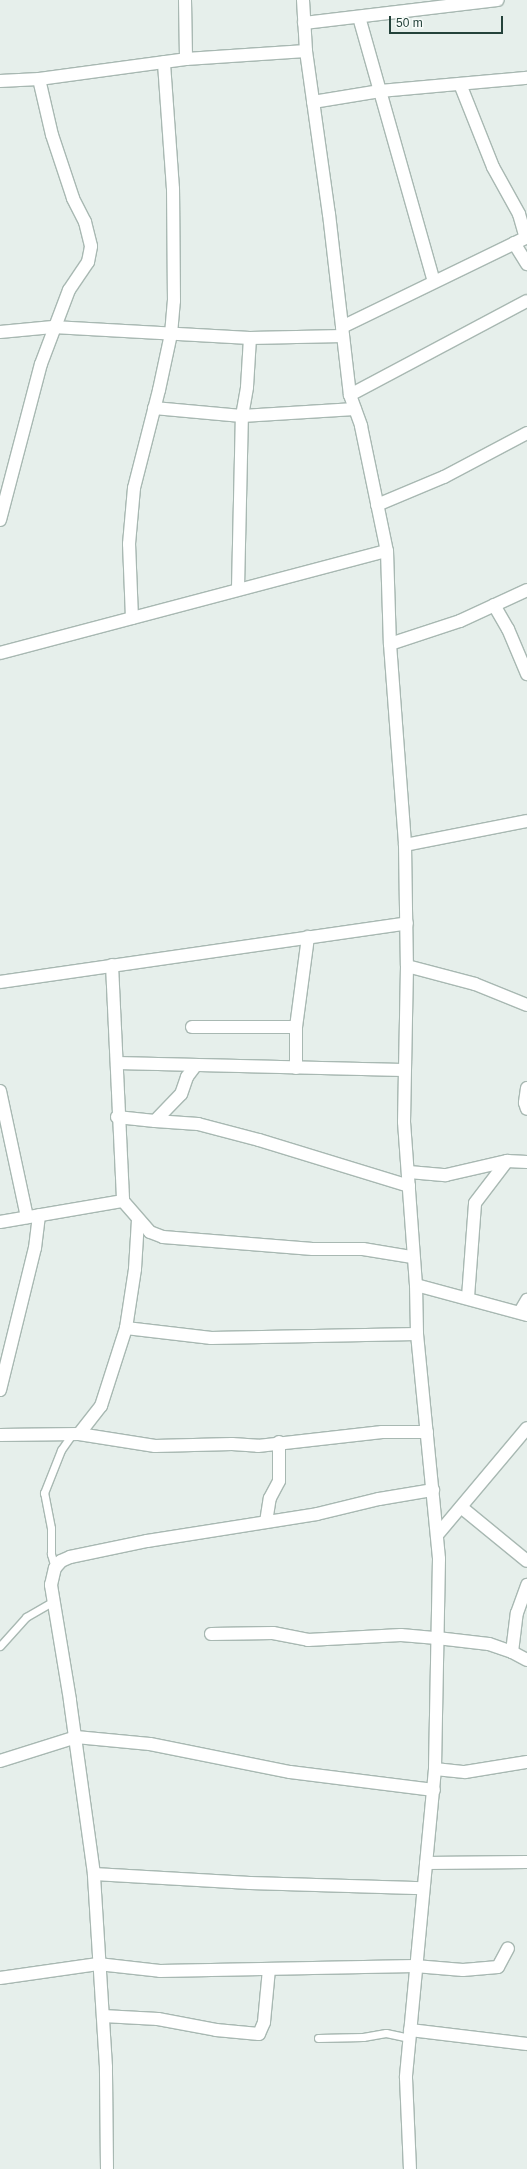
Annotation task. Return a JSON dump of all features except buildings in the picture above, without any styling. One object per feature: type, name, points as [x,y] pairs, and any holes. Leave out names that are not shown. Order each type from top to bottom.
[{"type":"street","points":[[185,0],[186,59]]},
{"type":"street","points":[[303,0],[306,51],[350,395],[355,409],[387,551],[390,644],[405,845],[407,966],[404,1122],[409,1172],[412,1257],[416,1285],[417,1334],[438,1534],[434,1790],[415,1966],[406,2078],[410,2169]]},
{"type":"street","points":[[304,23],[498,0]]},
{"type":"street","points":[[359,17],[434,282]]},
{"type":"street","points":[[0,81],[39,79],[186,59],[306,51]]},
{"type":"street","points":[[132,618],[129,544],[134,488],[171,334],[174,301],[173,189],[164,62]]},
{"type":"street","points":[[313,102],[380,91],[527,78]]},
{"type":"street","points":[[0,520],[41,364],[53,328],[69,290],[88,262],[91,246],[85,222],[73,198],[52,135],[39,79]]},
{"type":"street","points":[[0,332],[53,328],[250,338],[343,332],[434,282],[526,237],[523,216],[493,167],[460,84]]},
{"type":"street","points":[[514,243],[527,264]]},
{"type":"street","points":[[350,395],[527,301]]},
{"type":"street","points":[[238,588],[242,416],[247,387],[250,338]]},
{"type":"street","points":[[154,408],[242,416],[355,409]]},
{"type":"street","points":[[377,505],[444,477],[527,433]]},
{"type":"street","points":[[0,653],[238,588],[387,551]]},
{"type":"street","points":[[390,644],[460,621],[527,590]]},
{"type":"street","points":[[494,605],[508,629],[527,674]]},
{"type":"street","points":[[405,845],[527,821]]},
{"type":"street","points":[[0,982],[308,936],[407,923]]},
{"type":"street","points":[[296,1068],[296,1027],[308,936]]},
{"type":"street","points":[[112,965],[117,1063],[117,1117],[123,1201],[150,1232],[163,1237],[313,1249],[363,1249],[412,1257]]},
{"type":"street","points":[[407,966],[475,984],[527,1005]]},
{"type":"street","points":[[192,1027],[296,1027]]},
{"type":"street","points":[[117,1063],[404,1070]]},
{"type":"street","points":[[155,1121],[181,1094],[187,1077],[196,1066]]},
{"type":"street","points":[[527,1088],[525,1102],[527,1109]]},
{"type":"street","points":[[0,1091],[33,1216],[35,1248],[0,1390]]},
{"type":"street","points":[[117,1117],[212,1128],[409,1186]]},
{"type":"street","points":[[409,1172],[446,1175],[507,1161],[527,1162]]},
{"type":"street","points":[[468,1297],[475,1202],[507,1161]]},
{"type":"street","points":[[0,1222],[123,1201]]},
{"type":"street","points":[[75,1434],[101,1406],[126,1328],[135,1269],[138,1220]]},
{"type":"street","points":[[416,1285],[468,1297],[524,1313],[527,1300]]},
{"type":"street","points":[[126,1328],[211,1338],[417,1334]]},
{"type":"street","points":[[438,1534],[527,1428]]},
{"type":"street","points":[[0,1435],[75,1434],[155,1446],[232,1444],[258,1446],[280,1442],[382,1432],[427,1432]]},
{"type":"street","points":[[266,1522],[270,1498],[279,1481],[280,1442]]},
{"type":"street","points":[[108,2169],[103,2016],[98,1964],[94,1874],[76,1738],[51,1585],[55,1568],[61,1561],[70,1557],[147,1540],[266,1522],[433,1490]]},
{"type":"street","points":[[461,1506],[527,1561]]},
{"type":"street","points":[[512,1652],[518,1613],[527,1585]]},
{"type":"street","points":[[211,1634],[273,1633],[308,1640],[401,1635],[489,1644],[512,1652],[527,1660]]},
{"type":"street","points":[[0,1761],[76,1738],[150,1744],[290,1772],[434,1790]]},
{"type":"street","points":[[435,1769],[465,1772],[527,1762]]},
{"type":"street","points":[[426,1863],[527,1862]]},
{"type":"street","points":[[94,1874],[250,1883],[423,1888]]},
{"type":"street","points":[[0,1978],[98,1964],[160,1971],[415,1966],[463,1970],[498,1967],[508,1948]]},
{"type":"street","points":[[103,2016],[158,2019],[216,2030],[260,2034],[264,2022],[269,1969]]},
{"type":"street","points":[[409,2034],[527,2044]]},
{"type":"lane","points":[[55,1568],[51,1554],[51,1528],[44,1493],[61,1450],[75,1434]]},
{"type":"lane","points":[[0,1646],[26,1617],[54,1601]]},
{"type":"lane","points":[[318,2038],[363,2037],[386,2033],[409,2034]]}]
